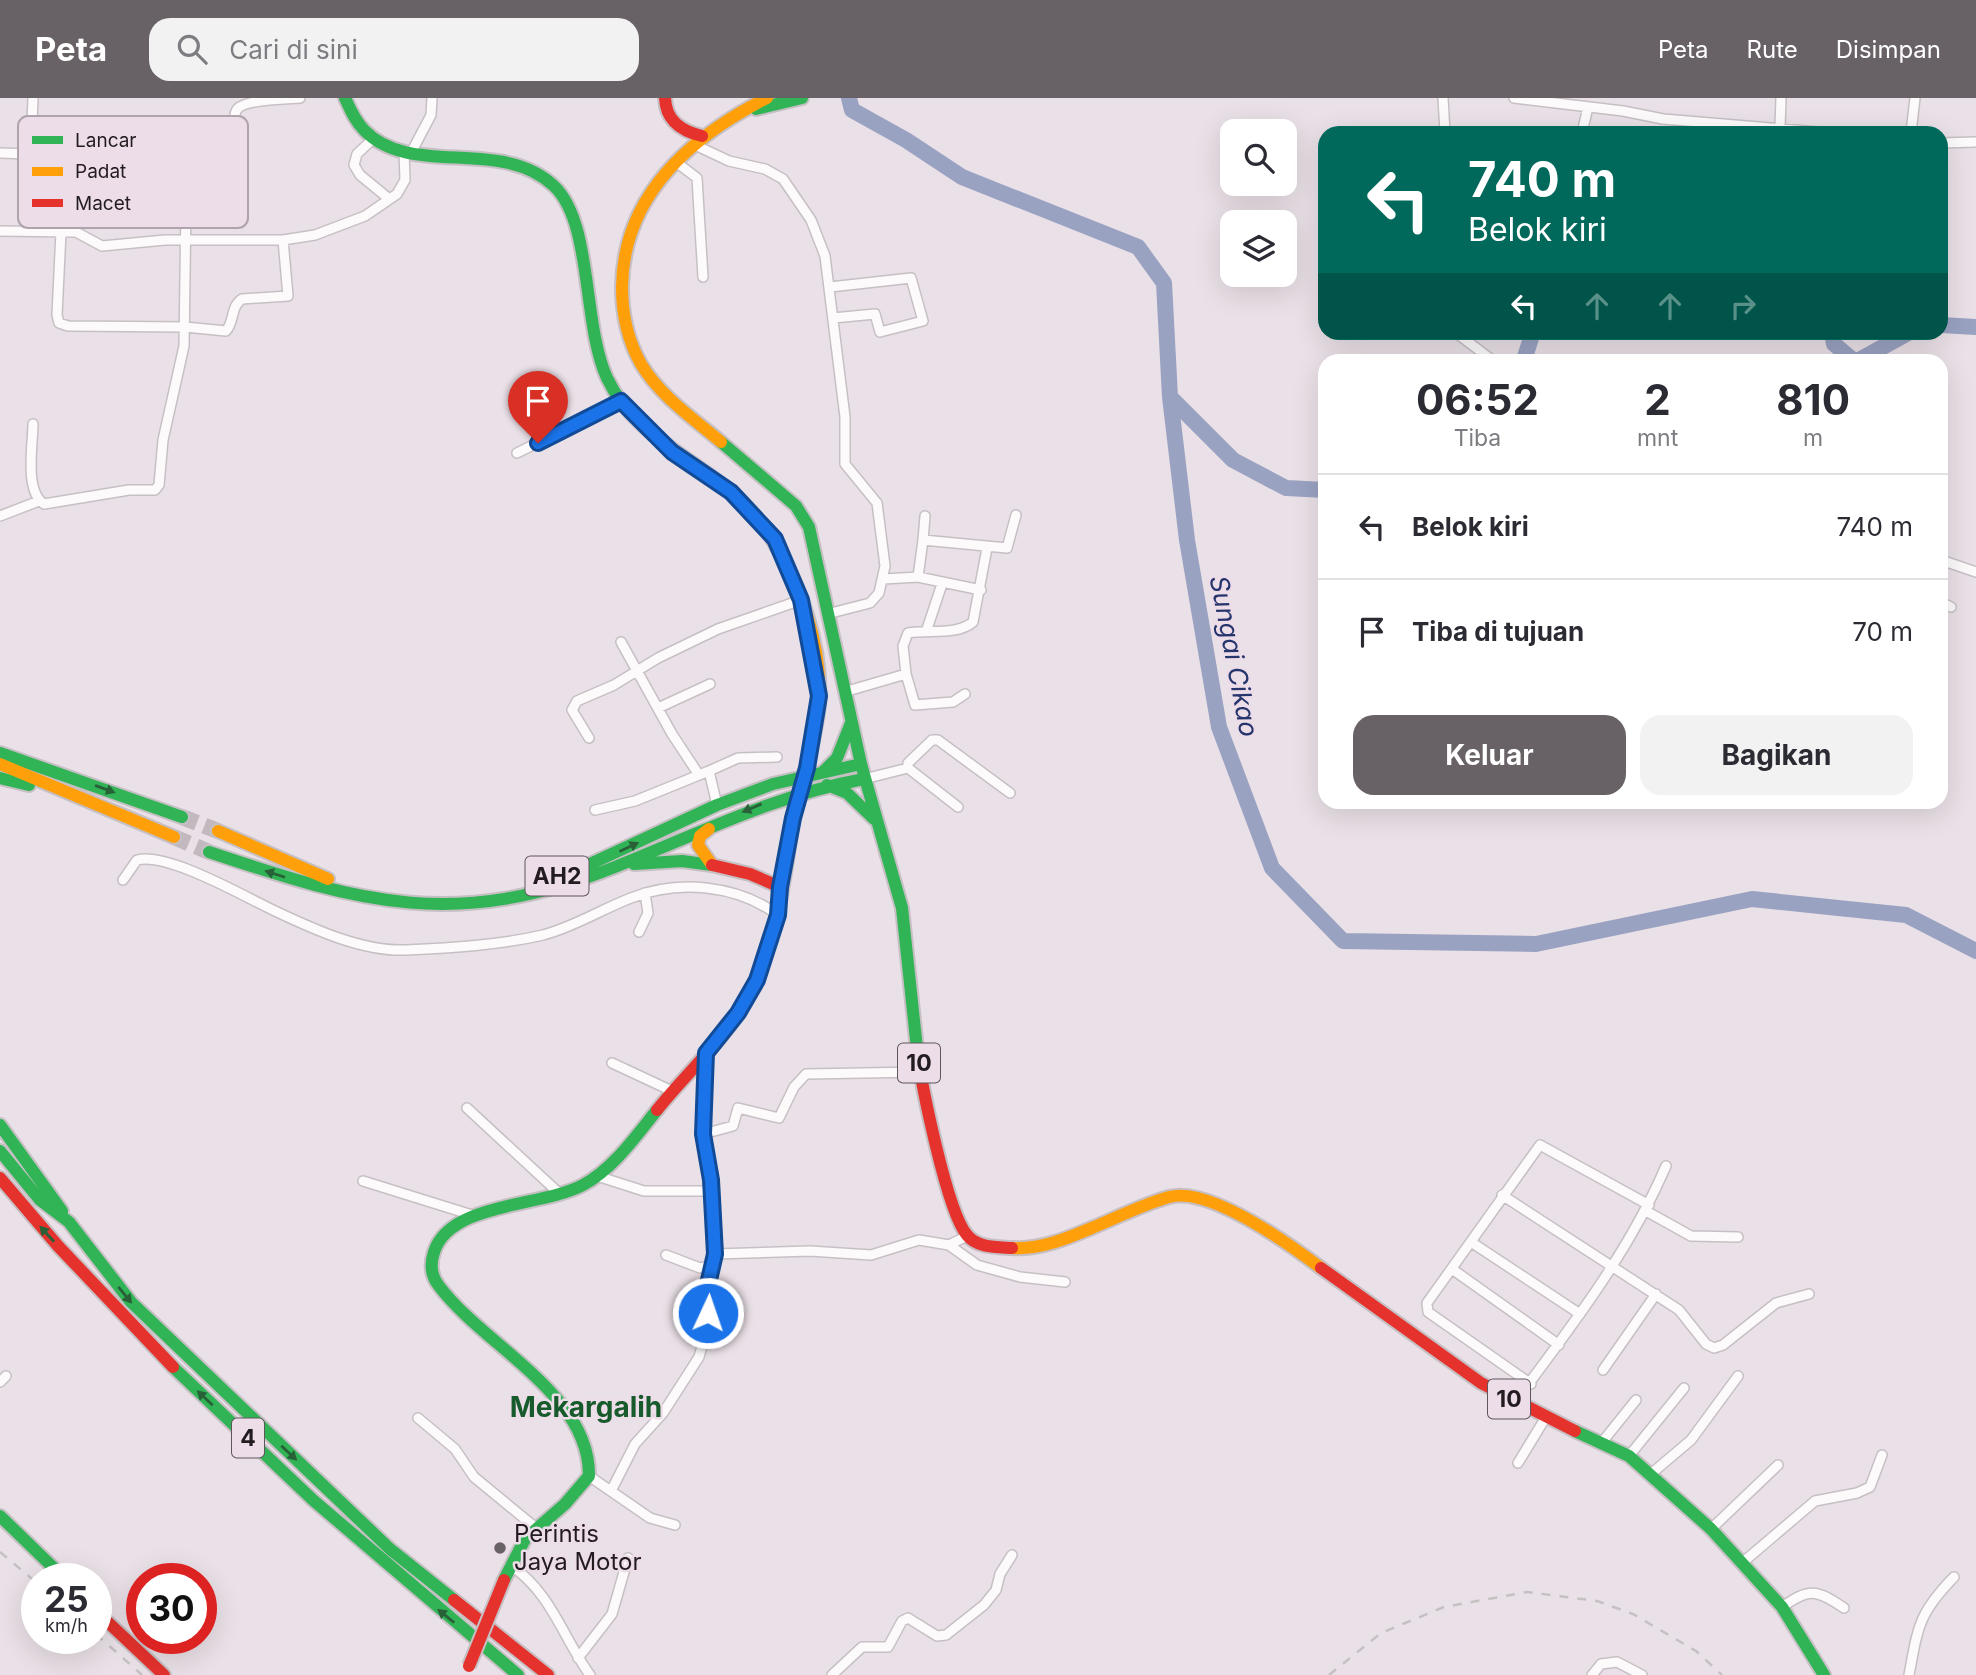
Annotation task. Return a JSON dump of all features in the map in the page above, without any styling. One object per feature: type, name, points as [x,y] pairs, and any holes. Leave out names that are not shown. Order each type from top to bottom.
[{"type":"main road","points":[[345,98],[354,116],[374,138],[408,151],[510,162],[540,175],[561,194],[576,217],[595,342],[608,377],[621,401],[672,452],[731,492],[757,518],[783,553],[801,600],[819,696],[807,768],[793,818],[780,887],[778,915],[757,980],[738,1013],[636,1138],[597,1176],[583,1187],[561,1195],[472,1215],[441,1237],[430,1262],[431,1274],[453,1304],[560,1400],[586,1442],[589,1476],[565,1504],[520,1545],[468,1670]]},
{"type":"main road","points":[[665,98],[668,118],[682,130],[689,149]]},
{"type":"main road","name":"10","points":[[767,98],[740,112],[689,149],[644,202],[627,243],[624,310],[632,344],[642,364],[674,402],[803,516],[818,558],[827,614],[864,779],[905,926],[920,1072],[952,1206],[967,1236],[985,1246],[1019,1251],[1086,1231],[1171,1196],[1186,1195],[1204,1199],[1231,1212],[1297,1250],[1481,1383],[1629,1456],[1711,1529],[1782,1607],[1824,1675]]},
{"type":"main road","name":"10","points":[[740,112],[802,98]]},
{"type":"main road","points":[[682,130],[689,149]]},
{"type":"main road","points":[[851,723],[837,758],[823,779],[847,793],[869,812],[877,824]]},
{"type":"main road","points":[[0,746],[41,767]]},
{"type":"main road","points":[[0,753],[182,817]]},
{"type":"main road","points":[[0,764],[174,837]]},
{"type":"main road","name":"AH2","points":[[718,822],[861,764]]},
{"type":"main road","points":[[0,778],[79,798]]},
{"type":"main road","name":"AH2","points":[[218,831],[312,874],[357,888],[396,895],[454,899],[516,888],[607,858],[717,805],[773,784],[823,779],[864,779]]},
{"type":"main road","points":[[712,865],[700,852],[698,840],[718,822]]},
{"type":"main road","points":[[209,852],[329,888],[389,901],[454,906],[521,897],[614,867],[718,822]]},
{"type":"main road","points":[[614,867],[652,861],[712,865],[750,874],[780,887]]},
{"type":"main road","points":[[0,1125],[69,1222]]},
{"type":"main road","name":"4","points":[[0,1151],[40,1200],[69,1222],[131,1302],[207,1377],[390,1549],[548,1675]]},
{"type":"main road","name":"4","points":[[0,1178],[118,1314],[196,1389],[379,1561],[518,1675]]},
{"type":"main road","points":[[0,1516],[49,1563]]},
{"type":"main road","points":[[112,1626],[164,1675]]},
{"type":"street","points":[[31,116],[33,98]]},
{"type":"street","points":[[235,116],[239,108],[251,103],[300,98]]},
{"type":"street","points":[[0,231],[61,232],[87,236],[98,246],[187,240],[283,240],[332,230],[365,216],[397,194],[405,180],[408,151],[431,115],[432,98]]},
{"type":"street","points":[[1443,98],[1445,126]]},
{"type":"street","points":[[1514,98],[1663,120],[1763,126]]},
{"type":"street","points":[[1780,126],[1781,98]]},
{"type":"street","points":[[1912,126],[1915,98]]},
{"type":"street","points":[[1584,126],[1588,107]]},
{"type":"street","points":[[374,138],[357,154],[354,165],[360,175],[388,198]]},
{"type":"street","points":[[1948,143],[1976,142]]},
{"type":"street","points":[[689,149],[697,178],[703,277]]},
{"type":"street","points":[[689,149],[773,173],[789,186],[817,231],[830,287],[845,417],[845,464],[877,503],[885,566],[879,593],[870,603],[857,609],[827,614]]},
{"type":"street","points":[[0,153],[18,154]]},
{"type":"street","points":[[49,228],[49,232]]},
{"type":"street","points":[[0,516],[39,501],[52,504],[98,494],[157,488],[161,480],[163,440],[180,375],[185,327],[187,228]]},
{"type":"street","points":[[61,232],[59,323],[68,326],[185,327],[226,331],[231,325],[233,308],[242,299],[288,296],[283,240]]},
{"type":"street","points":[[830,287],[911,278],[923,321],[880,332],[876,314],[833,318]]},
{"type":"street","points":[[1466,340],[1484,354]]},
{"type":"street","points":[[517,453],[621,401]]},
{"type":"street","points":[[33,424],[30,464],[39,501]]},
{"type":"street","points":[[923,540],[1007,548],[1016,515]]},
{"type":"street","points":[[918,577],[925,516]]},
{"type":"street","points":[[965,694],[953,702],[915,705],[906,674],[904,638],[908,633],[927,629],[957,631],[968,626],[977,614],[987,548]]},
{"type":"street","points":[[1948,563],[1976,572]]},
{"type":"street","points":[[884,579],[918,577],[981,590]]},
{"type":"street","points":[[927,629],[942,584]]},
{"type":"street","points":[[589,738],[572,710],[573,703],[718,629],[801,600]]},
{"type":"street","points":[[621,642],[699,775]]},
{"type":"street","points":[[844,692],[906,674]]},
{"type":"street","points":[[658,708],[710,684]]},
{"type":"street","points":[[908,768],[908,763],[932,740],[939,740],[1010,793]]},
{"type":"street","points":[[595,810],[635,801],[738,758],[778,757]]},
{"type":"street","points":[[864,779],[908,768]]},
{"type":"street","points":[[908,768],[958,807]]},
{"type":"street","points":[[709,771],[717,805]]},
{"type":"street","points":[[123,880],[137,860],[148,859],[189,871],[319,929],[390,951],[543,935],[645,892],[680,888],[723,889],[759,901],[778,915]]},
{"type":"street","points":[[639,932],[648,913],[645,892]]},
{"type":"street","points":[[611,1491],[635,1444],[663,1413],[699,1357],[708,1324],[706,1293],[715,1254],[712,1191],[703,1134],[706,1053]]},
{"type":"street","points":[[612,1063],[672,1091]]},
{"type":"street","points":[[703,1134],[733,1126],[738,1108],[779,1118],[794,1087],[806,1074],[920,1072]]},
{"type":"street","points":[[467,1108],[561,1195]]},
{"type":"street","points":[[1531,1384],[1426,1310],[1427,1303],[1540,1145],[1691,1236],[1738,1237]]},
{"type":"street","points":[[1515,1402],[1531,1384],[1613,1267],[1648,1208],[1665,1167]]},
{"type":"street","points":[[597,1176],[644,1191],[712,1191]]},
{"type":"street","points":[[363,1181],[472,1215]]},
{"type":"street","points":[[1502,1195],[1679,1310],[1706,1344],[1714,1348],[1723,1345],[1776,1303],[1809,1294]]},
{"type":"street","points":[[950,1245],[967,1236]]},
{"type":"street","points":[[715,1254],[810,1251],[871,1255],[919,1241],[950,1245],[977,1265],[1020,1277],[1065,1282]]},
{"type":"street","points":[[1471,1242],[1580,1314]]},
{"type":"street","points":[[666,1255],[700,1268],[711,1265]]},
{"type":"street","points":[[1452,1269],[1559,1345]]},
{"type":"street","points":[[1604,1370],[1656,1294]]},
{"type":"street","points":[[1652,1474],[1691,1440],[1738,1376]]},
{"type":"street","points":[[1629,1456],[1684,1388]]},
{"type":"street","points":[[1603,1441],[1636,1400]]},
{"type":"street","points":[[1518,1462],[1546,1417]]},
{"type":"street","points":[[418,1418],[455,1449],[474,1477],[536,1528]]},
{"type":"street","points":[[1742,1563],[1815,1501],[1857,1493],[1870,1487],[1882,1455]]},
{"type":"street","points":[[1711,1529],[1778,1465]]},
{"type":"street","points":[[589,1476],[650,1518],[675,1525]]},
{"type":"street","points":[[832,1675],[862,1647],[888,1647],[898,1628],[908,1618],[937,1636],[946,1635],[984,1605],[996,1590],[1000,1574],[1012,1555]]},
{"type":"street","points":[[578,1658],[612,1614],[628,1558]]},
{"type":"street","points":[[510,1565],[541,1591],[590,1675]]},
{"type":"street","points":[[1909,1675],[1915,1634],[1922,1617],[1954,1577]]},
{"type":"street","points":[[1782,1607],[1799,1595],[1813,1592],[1844,1608]]},
{"type":"street","points":[[1592,1675],[1601,1664],[1617,1662],[1642,1675]]},
{"type":"waterway","name":"Sungai Cikao","points":[[849,98],[852,110],[906,140],[962,177],[1138,247],[1164,283],[1170,397],[1187,540],[1219,727],[1272,868],[1343,941],[1536,944],[1752,899],[1906,915],[1976,951]]},
{"type":"waterway","points":[[1948,325],[1976,327]]},
{"type":"waterway","points":[[1526,354],[1530,340]]},
{"type":"waterway","points":[[1833,340],[1834,344],[1846,354]]},
{"type":"waterway","points":[[1870,354],[1895,340]]},
{"type":"waterway","points":[[1170,397],[1233,460],[1286,488],[1318,490]]},
{"type":"tunnel","points":[[182,817],[218,831]]},
{"type":"tunnel","points":[[174,837],[209,852]]},
{"type":"railway","points":[[0,1552],[21,1570]]},
{"type":"railway","points":[[1329,1675],[1381,1633],[1444,1607],[1527,1592],[1597,1601],[1633,1614],[1696,1651],[1722,1675]]},
{"type":"railway","points":[[112,1648],[142,1675]]},
{"type":"traffic: fast","points":[[345,98],[364,130],[383,144],[406,152],[431,156],[509,163],[533,171],[554,186],[566,203],[575,224],[599,355],[607,378],[618,397],[631,414],[662,442],[736,496],[767,531]]},
{"type":"traffic: fast","points":[[756,109],[802,98]]},
{"type":"traffic: fast","points":[[721,442],[796,506],[809,527],[861,764],[902,908],[917,1049]]},
{"type":"traffic: fast","points":[[823,772],[837,758],[851,723]]},
{"type":"traffic: fast","points":[[0,753],[182,817]]},
{"type":"traffic: fast","points":[[588,865],[717,805],[773,784],[861,764]]},
{"type":"traffic: fast","points":[[793,818],[807,768]]},
{"type":"traffic: fast","points":[[0,778],[29,785]]},
{"type":"traffic: fast","points":[[209,852],[315,885],[364,896],[410,903],[458,904],[506,899],[558,887],[615,867],[768,805],[864,779]]},
{"type":"traffic: fast","points":[[827,785],[847,793],[874,819]]},
{"type":"traffic: fast","points":[[634,864],[682,861],[712,865]]},
{"type":"traffic: fast","points":[[504,1580],[525,1539],[565,1504],[589,1476],[585,1447],[572,1420],[554,1396],[458,1308],[439,1286],[432,1270],[434,1252],[443,1236],[458,1224],[477,1215],[565,1192],[594,1178],[623,1151],[657,1110]]},
{"type":"traffic: fast","points":[[0,1125],[62,1211]]},
{"type":"traffic: fast","points":[[0,1151],[40,1200],[69,1222],[131,1302],[390,1549],[454,1600]]},
{"type":"traffic: fast","points":[[173,1367],[313,1500],[518,1675]]},
{"type":"traffic: fast","points":[[1575,1431],[1629,1456],[1711,1529],[1782,1607],[1824,1675]]},
{"type":"traffic: fast","points":[[0,1516],[49,1563]]},
{"type":"traffic: slow","points":[[721,442],[668,397],[649,376],[636,355],[623,307],[625,254],[634,224],[648,197],[666,173],[712,131],[767,98]]},
{"type":"traffic: slow","points":[[767,531],[799,591],[817,659],[819,704],[807,768]]},
{"type":"traffic: slow","points":[[0,764],[174,837]]},
{"type":"traffic: slow","points":[[709,829],[700,836],[698,845],[712,865]]},
{"type":"traffic: slow","points":[[218,831],[328,879]]},
{"type":"traffic: slow","points":[[1012,1248],[1054,1242],[1160,1200],[1186,1196],[1205,1200],[1248,1219],[1321,1268]]},
{"type":"traffic: jam","points":[[665,98],[668,113],[676,124],[702,136]]},
{"type":"traffic: jam","points":[[657,1110],[730,1025],[757,977],[774,926],[793,818]]},
{"type":"traffic: jam","points":[[712,865],[750,874],[780,887]]},
{"type":"traffic: jam","points":[[917,1049],[943,1175],[959,1222],[967,1235],[976,1242],[1012,1248]]},
{"type":"traffic: jam","points":[[0,1178],[58,1246],[173,1367]]},
{"type":"traffic: jam","points":[[1321,1268],[1481,1383],[1575,1431]]},
{"type":"traffic: jam","points":[[469,1666],[504,1580]]},
{"type":"traffic: jam","points":[[454,1600],[548,1675]]},
{"type":"traffic: jam","points":[[112,1626],[164,1675]]},
{"type":"place","name":"Perintis Jaya Motor","points":[[500,1548]]},
{"type":"district","name":"Mekargalih","points":[[586,1407]]},
{"type":"route","points":[[538,443],[621,401],[645,429],[672,452],[731,492],[775,539],[801,600],[815,665],[819,696],[817,712],[778,896],[778,915],[757,980],[720,1039],[706,1053],[703,1134],[711,1180],[715,1254],[705,1300],[708,1313]]}]
